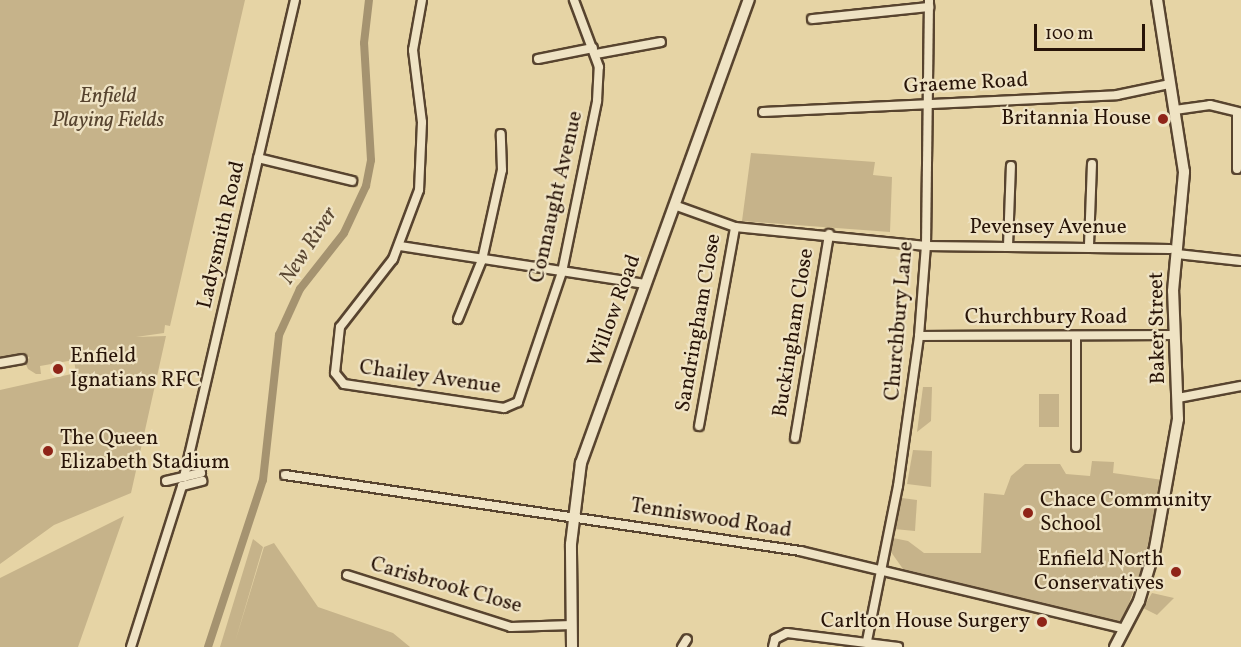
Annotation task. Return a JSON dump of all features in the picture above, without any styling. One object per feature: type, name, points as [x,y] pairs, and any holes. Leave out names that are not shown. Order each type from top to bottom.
[{"type":"street","name":"Ladysmith Road","points":[[184,477],[295,0]]},
{"type":"street","points":[[422,0],[413,50],[422,122],[421,178],[400,246],[645,284]]},
{"type":"street","name":"Connaught Avenue","points":[[518,402],[562,272],[597,101],[595,51],[574,0]]},
{"type":"street","name":"Willow Road","points":[[572,647],[573,514],[581,463],[749,0]]},
{"type":"street","name":"Baker Street","points":[[1114,647],[1125,629],[1155,548],[1179,398],[1174,335],[1174,251],[1184,172],[1157,0]]},
{"type":"street","points":[[812,19],[929,3]]},
{"type":"street","name":"Churchbury Lane","points":[[870,643],[879,570],[898,486],[919,336],[927,246],[929,3]]},
{"type":"street","points":[[538,59],[661,42]]},
{"type":"street","name":"Graeme Road","points":[[763,112],[927,102],[1117,95],[1169,84]]},
{"type":"street","points":[[1175,110],[1210,105],[1239,113],[1237,169]]},
{"type":"street","points":[[458,319],[482,260],[502,170],[501,134]]},
{"type":"street","points":[[258,158],[352,181]]},
{"type":"street","points":[[1089,245],[1092,164]]},
{"type":"street","points":[[1008,246],[1011,166]]},
{"type":"street","name":"Pevensey Avenue","points":[[674,205],[735,227],[829,234],[927,246],[1142,245],[1241,261]]},
{"type":"street","name":"Sandringham Close","points":[[699,426],[735,227]]},
{"type":"street","name":"Buckingham Close","points":[[795,438],[829,234]]},
{"type":"street","name":"Chailey Avenue","points":[[400,246],[340,327],[333,356],[336,378],[504,408],[518,402]]},
{"type":"street","name":"Churchbury Road","points":[[919,336],[1174,335]]},
{"type":"street","points":[[1076,336],[1076,447]]},
{"type":"street","points":[[0,363],[22,359]]},
{"type":"street","points":[[1179,398],[1241,386]]},
{"type":"street","name":"Tenniswood Road","points":[[285,475],[573,514],[879,570],[1125,629]]},
{"type":"street","points":[[131,647],[182,486],[202,477],[184,477],[166,481]]},
{"type":"street","name":"Carisbrook Close","points":[[346,575],[511,627],[572,625]]},
{"type":"street","points":[[773,645],[787,633],[898,647]]},
{"type":"street","points":[[682,647],[687,639]]},
{"type":"green space","name":"Enfield Playing Fields","points":[[0,0],[245,0],[170,326],[165,325],[164,333],[136,337],[166,336],[131,493],[54,525],[0,564],[0,390],[76,373],[74,360],[40,366],[41,374],[36,374],[28,369],[24,360],[30,358],[23,353],[0,357]]},
{"type":"green space","points":[[751,153],[875,162],[873,175],[892,177],[890,232],[742,221]]},
{"type":"green space","points":[[923,387],[932,387],[931,421],[917,432]]},
{"type":"green space","points":[[1039,394],[1059,394],[1059,427],[1039,427]]},
{"type":"green space","points":[[913,450],[932,451],[931,487],[907,484]]},
{"type":"green space","points":[[1092,461],[1114,462],[1113,473],[1163,480],[1149,547],[1122,623],[903,569],[891,552],[893,538],[908,541],[924,553],[981,553],[984,493],[1004,495],[1011,476],[1025,464],[1060,464],[1066,474],[1090,476]]},
{"type":"green space","points":[[902,498],[917,500],[915,531],[894,529]]},
{"type":"green space","points":[[124,516],[78,647],[0,647],[0,578]]},
{"type":"green space","points":[[253,539],[263,547],[235,642],[264,547],[274,543],[318,607],[393,633],[410,647],[220,647]]},
{"type":"green space","points":[[1152,593],[1174,598],[1157,615],[1143,608]]},
{"type":"waterway","name":"New River","points":[[208,647],[263,480],[279,335],[300,289],[344,233],[366,186],[371,160],[364,43],[369,0]]},
{"type":"place","name":"Britannia House","points":[[1163,119]]},
{"type":"place","name":"Enfield Ignatians RFC","points":[[58,369]]},
{"type":"place","name":"The Queen Elizabeth Stadium","points":[[48,451]]},
{"type":"place","name":"Chace Community School","points":[[1028,513]]},
{"type":"place","name":"Enfield North Conservatives","points":[[1176,572]]},
{"type":"place","name":"Carlton House Surgery","points":[[1042,622]]}]
